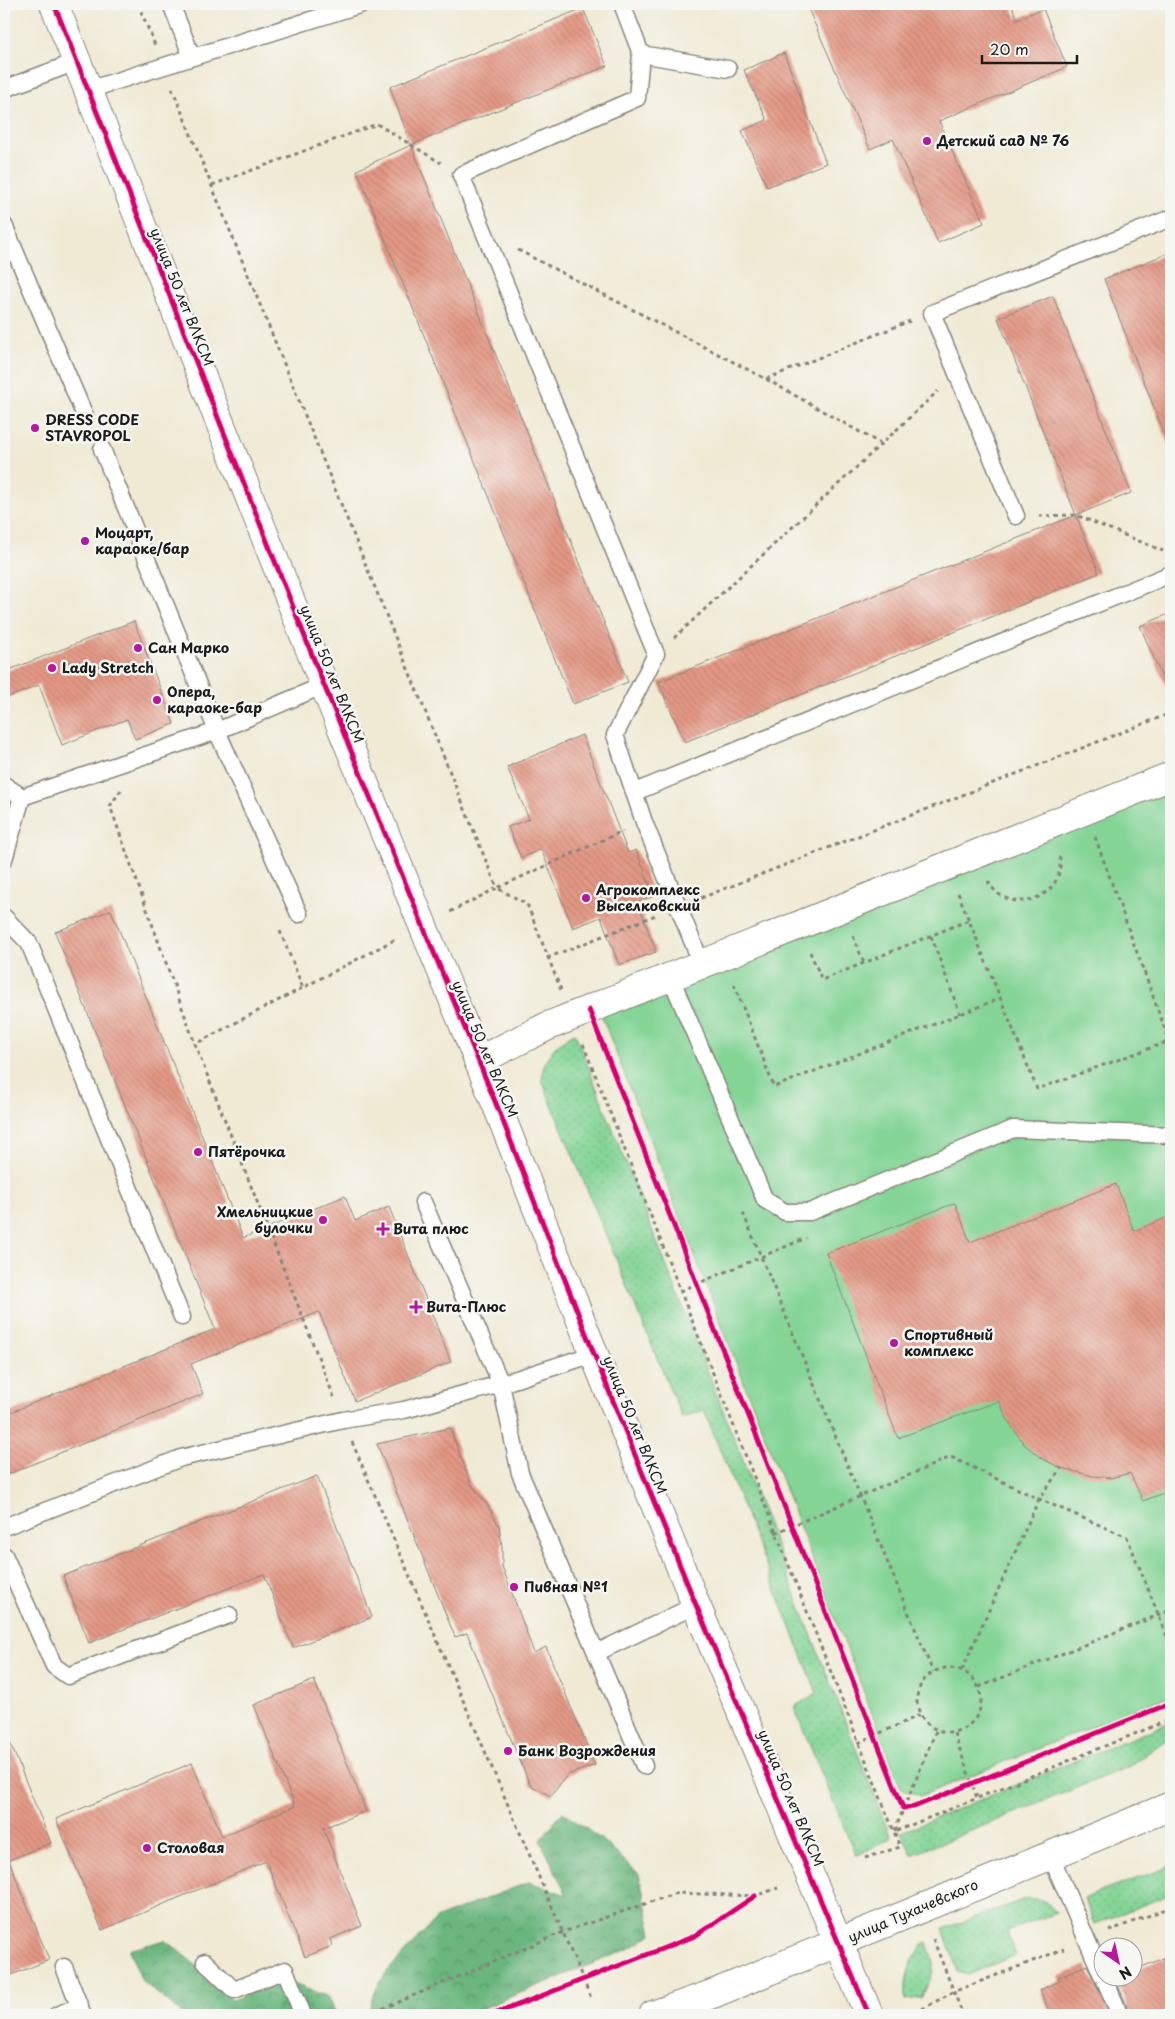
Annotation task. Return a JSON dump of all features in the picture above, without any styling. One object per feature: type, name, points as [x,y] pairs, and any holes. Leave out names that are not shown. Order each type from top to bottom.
[{"type":"street","name":"улица 50 лет ВЛКСМ","points":[[54,4],[324,685],[421,926],[478,1061],[594,1354],[696,1605],[870,2015]]},
{"type":"street","points":[[478,1061],[581,1013],[1171,776]]},
{"type":"street","name":"улица Тухачевского","points":[[653,2015],[839,1942],[1171,1806]]},
{"type":"lane","points":[[171,4],[192,57]]},
{"type":"lane","points":[[88,90],[362,4]]},
{"type":"lane","points":[[622,4],[641,54],[637,98],[460,175],[656,654],[615,735],[644,822],[702,965]]},
{"type":"lane","points":[[641,54],[728,69]]},
{"type":"lane","points":[[4,89],[76,62]]},
{"type":"lane","points":[[1016,516],[932,313],[1171,218]]},
{"type":"lane","points":[[4,225],[85,416]]},
{"type":"lane","points":[[102,449],[217,731],[299,914]]},
{"type":"lane","points":[[635,792],[1171,574]]},
{"type":"lane","points":[[22,797],[217,731],[324,685]]},
{"type":"lane","points":[[4,785],[22,797]]},
{"type":"lane","points":[[4,859],[22,797]]},
{"type":"lane","points":[[4,917],[29,943],[182,1317]]},
{"type":"lane","points":[[671,978],[765,1200],[785,1212],[810,1212],[1013,1129],[1171,1136]]},
{"type":"lane","points":[[423,1202],[501,1384],[520,1474],[644,1766]]},
{"type":"lane","points":[[4,1527],[180,1458],[343,1420],[404,1410],[501,1384],[594,1354]]},
{"type":"lane","points":[[4,1555],[54,1666],[68,1676],[228,1615]]},
{"type":"lane","points":[[596,1653],[696,1605]]},
{"type":"lane","points":[[1050,1854],[1092,1950]]},
{"type":"lane","points":[[205,1962],[234,1990],[285,1970],[303,2015]]},
{"type":"lane","points":[[56,2015],[82,2011],[64,1966]]},
{"type":"lane","points":[[1107,1986],[1117,2008]]},
{"type":"path","points":[[138,4],[497,888],[527,904],[547,958],[581,1013],[600,1037],[583,1044]]},
{"type":"path","points":[[212,185],[377,124],[460,175]]},
{"type":"path","points":[[484,233],[766,379],[881,444]]},
{"type":"path","points":[[766,379],[932,313]]},
{"type":"path","points":[[656,654],[957,374]]},
{"type":"path","points":[[1016,516],[1076,515],[1171,554]]},
{"type":"path","points":[[547,958],[1171,713]]},
{"type":"path","points":[[143,756],[110,806],[195,1044],[343,1420],[591,1998]]},
{"type":"path","points":[[195,1044],[497,888],[644,822]]},
{"type":"path","points":[[958,892],[1037,1089],[1170,1043],[1095,836]]},
{"type":"path","points":[[988,880],[991,887],[1014,900],[1042,897],[1053,886],[1059,875],[1061,861],[1058,851]]},
{"type":"path","points":[[810,951],[822,980],[969,920]]},
{"type":"path","points":[[853,934],[864,963]]},
{"type":"path","points":[[931,936],[960,1014]]},
{"type":"path","points":[[734,982],[774,1087],[1000,998]]},
{"type":"path","points":[[581,1013],[583,1044],[900,1847],[865,1858]]},
{"type":"path","points":[[742,1211],[933,1672]]},
{"type":"path","points":[[680,1291],[810,1236]]},
{"type":"path","points":[[693,1275],[700,1293]]},
{"type":"path","points":[[775,1533],[952,1457],[1039,1499],[1127,1537],[1171,1646]]},
{"type":"path","points":[[962,1670],[1039,1499],[1061,1468]]},
{"type":"path","points":[[788,1517],[795,1535]]},
{"type":"path","points":[[979,1687],[1171,1610]]},
{"type":"path","points":[[947,1667],[962,1670],[972,1677],[979,1687],[982,1702],[978,1716],[968,1727],[954,1733],[936,1731],[920,1715],[916,1699],[921,1683],[933,1672],[947,1667]]},
{"type":"path","points":[[858,1743],[920,1715]]},
{"type":"path","points":[[894,1832],[1171,1719]]},
{"type":"path","points":[[871,1727],[878,1745]]},
{"type":"path","points":[[894,1832],[936,1731]]},
{"type":"path","points":[[954,1733],[978,1798]]},
{"type":"path","points":[[964,1787],[981,1780]]},
{"type":"path","points":[[899,1799],[903,1808]]},
{"type":"path","points":[[903,1808],[914,1807]]},
{"type":"path","points":[[747,1901],[755,1896],[778,1888]]},
{"type":"path","points":[[368,2015],[563,1932],[678,1893],[755,1896]]},
{"type":"path","points":[[915,2013],[953,1992],[1171,1907]]},
{"type":"path","points":[[933,1939],[957,2007],[963,2015]]},
{"type":"path","points":[[574,1983],[592,1976]]},
{"type":"green space","points":[[1171,791],[1171,1695],[920,1796],[901,1788],[601,1014]]},
{"type":"green space","points":[[575,1033],[891,1838],[856,1856],[795,1710],[797,1705],[817,1693],[704,1410],[682,1418],[542,1081],[544,1065],[551,1052],[561,1041]]},
{"type":"green space","points":[[1171,1722],[1171,1736],[1130,1766],[912,1855],[901,1832]]},
{"type":"green space","points":[[563,1812],[602,1840],[639,1874],[652,1934],[631,1948],[466,2015],[368,2015],[373,1995],[386,1973],[437,1918],[529,1882],[567,1895],[540,1840]]},
{"type":"green space","points":[[1171,1866],[1171,1894],[1095,1924],[1084,1898]]},
{"type":"green space","points":[[1028,1898],[1044,1901],[1056,1913],[1007,1931],[1016,1955],[968,1975],[958,1972],[943,1929]]},
{"type":"green space","points":[[165,1940],[198,1967],[232,2000],[284,1981],[327,1996],[337,2015],[184,2015],[142,1981],[129,1950]]},
{"type":"green space","points":[[926,1942],[933,1964],[929,1983],[921,1998],[906,2000],[906,1984],[909,1969],[920,1948]]},
{"type":"building","points":[[806,4],[1011,4],[1017,19],[1043,9],[1067,67],[939,121],[984,223],[938,243],[893,139],[870,149]]},
{"type":"building","points":[[583,8],[607,66],[411,145],[390,87]]},
{"type":"building","points":[[784,53],[826,163],[767,187],[742,131],[767,120],[744,70]]},
{"type":"building","points":[[411,145],[628,682],[573,704],[357,170]]},
{"type":"building","points":[[1171,252],[1171,446],[1169,446],[1104,279]]},
{"type":"building","points":[[1053,296],[1131,493],[1076,515],[998,318]]},
{"type":"building","points":[[1076,515],[1099,573],[685,742],[658,682]]},
{"type":"building","points":[[1171,613],[1171,698],[1140,626]]},
{"type":"building","points":[[134,621],[174,724],[135,739],[127,719],[62,745],[39,685],[4,699],[4,672]]},
{"type":"building","points":[[582,735],[628,853],[636,850],[654,896],[638,902],[656,952],[619,965],[601,917],[573,928],[541,849],[521,858],[508,827],[529,819],[507,767]]},
{"type":"building","points":[[111,910],[243,1238],[345,1196],[355,1221],[389,1207],[451,1362],[355,1401],[319,1312],[191,1364],[203,1394],[4,1476],[4,1415],[215,1329],[55,932]]},
{"type":"building","points":[[1116,1184],[1134,1231],[1171,1216],[1171,1490],[1143,1501],[1130,1473],[1111,1478],[1093,1476],[1061,1468],[1041,1458],[1024,1444],[1008,1421],[999,1401],[898,1438],[826,1253],[955,1203],[970,1242]]},
{"type":"building","points":[[450,1428],[471,1484],[487,1504],[499,1526],[502,1566],[534,1653],[546,1647],[595,1765],[567,1775],[551,1796],[530,1785],[467,1633],[455,1637],[377,1444]]},
{"type":"building","points":[[317,1476],[372,1617],[293,1648],[264,1574],[89,1643],[63,1576]]},
{"type":"building","points":[[314,1680],[366,1811],[323,1828],[362,1926],[330,1939],[332,1946],[305,1957],[266,1861],[102,1930],[56,1819],[192,1763],[222,1836],[295,1806],[254,1705]]},
{"type":"building","points":[[4,1728],[51,1843],[9,1860],[49,1960],[4,1978]]},
{"type":"building","points":[[1171,1955],[1171,2015],[1124,2015],[1127,2010],[1126,2004],[1118,1986],[1142,1986],[1142,1967]]},
{"type":"building","points":[[1087,1965],[1092,1976],[1092,1986],[1097,1986],[1110,2015],[1051,2015],[1040,1990],[1060,1981],[1058,1977]]},
{"type":"cycle path","points":[[54,4],[324,685],[499,1111],[594,1354],[696,1605],[869,2015]]},
{"type":"cycle path","points":[[589,1010],[903,1808],[914,1807],[1171,1703]]},
{"type":"cycle path","points":[[492,2015],[695,1936],[755,1896]]},
{"type":"place","name":"Детский сад № 76","points":[[927,141]]},
{"type":"place","name":"DRESS CODE STAVROPOL","points":[[35,428]]},
{"type":"place","name":"Моцарт, караоке/бар","points":[[85,541]]},
{"type":"place","name":"Сан Марко","points":[[138,648]]},
{"type":"place","name":"Lady Stretch","points":[[52,668]]},
{"type":"place","name":"Опера, караоке-бар","points":[[157,700]]},
{"type":"place","name":"Агрокомплекс Выселковский","points":[[586,898]]},
{"type":"place","name":"Пятёрочка","points":[[198,1152]]},
{"type":"place","name":"Хмельницкие булочки","points":[[323,1220]]},
{"type":"place","name":"Вита плюс","points":[[383,1229]]},
{"type":"place","name":"Вита-Плюс","points":[[416,1307]]},
{"type":"place","name":"Спортивный комплекс","points":[[894,1343]]},
{"type":"place","name":"Пивная №1","points":[[514,1587]]},
{"type":"place","name":"Банк Возрождения","points":[[508,1751]]},
{"type":"place","name":"Столовая","points":[[147,1848]]}]
